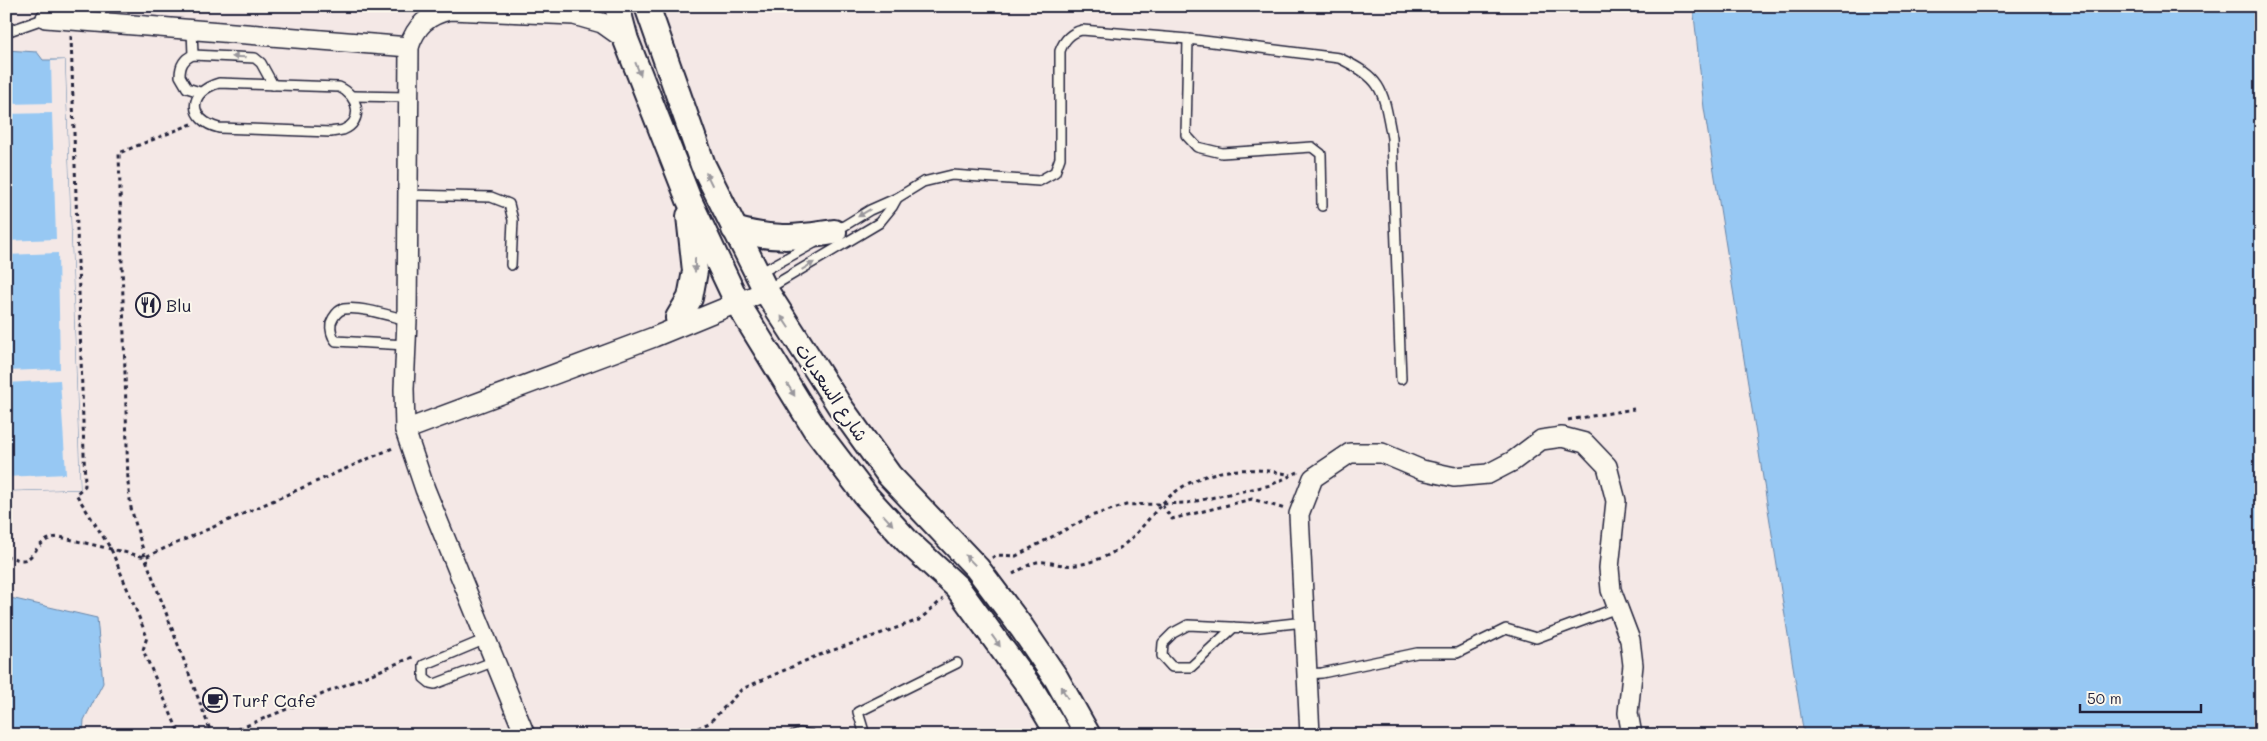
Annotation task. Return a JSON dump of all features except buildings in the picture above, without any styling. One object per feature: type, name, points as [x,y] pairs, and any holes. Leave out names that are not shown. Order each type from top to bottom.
[{"type":"street","name":"شارع السعديات","points":[[617,6],[626,40],[689,200],[735,297],[815,428],[866,496],[907,541],[957,587],[1032,690],[1059,735]]},
{"type":"street","name":"شارع السعديات","points":[[647,6],[703,165],[761,283],[842,408],[889,475],[977,568],[1022,628],[1056,678],[1088,735]]},
{"type":"street","points":[[525,735],[425,489],[407,435],[409,47],[414,32],[424,21],[450,8],[580,11],[602,23],[626,40]]},
{"type":"street","points":[[46,18],[409,47]]},
{"type":"street","points":[[678,318],[690,298],[695,271],[689,200]]},
{"type":"street","points":[[734,229],[776,238],[834,232]]},
{"type":"street","points":[[407,435],[583,363],[654,337],[761,283]]},
{"type":"street","points":[[583,363],[619,343],[735,297]]},
{"type":"street","points":[[1310,735],[1299,514],[1313,478],[1350,454],[1382,453],[1422,470],[1454,477],[1488,474],[1513,462],[1541,440],[1562,437],[1585,444],[1607,466],[1616,501],[1609,568],[1611,590],[1630,640],[1633,665],[1628,713],[1632,735]]},
{"type":"lane","points":[[6,32],[46,18]]},
{"type":"lane","points":[[192,30],[193,56]]},
{"type":"lane","points":[[761,283],[834,232],[870,210],[897,198],[923,182],[945,176],[1033,181],[1050,176],[1058,165],[1060,158],[1060,51],[1066,39],[1076,32],[1082,30],[1188,39],[1339,58],[1361,68],[1377,83],[1386,107],[1392,138],[1401,379]]},
{"type":"lane","points":[[1188,39],[1186,135],[1197,147],[1222,153],[1312,147],[1321,154],[1322,206]]},
{"type":"lane","points":[[200,92],[187,88],[180,76],[182,62],[187,57],[255,58],[261,63],[273,85]]},
{"type":"lane","points":[[353,96],[357,108],[354,121],[344,130],[331,132],[219,128],[205,125],[197,113],[196,99],[200,92],[219,83],[339,86],[353,96],[409,97]]},
{"type":"lane","points":[[408,195],[491,197],[509,204],[513,220],[511,265]]},
{"type":"lane","points":[[761,283],[879,223],[897,198]]},
{"type":"lane","points":[[406,345],[336,341],[333,337],[331,324],[337,312],[344,309],[368,311],[407,320]]},
{"type":"lane","points":[[1307,674],[1322,673],[1417,653],[1457,653],[1506,629],[1536,638],[1617,608]]},
{"type":"lane","points":[[1234,627],[1192,667],[1172,667],[1162,656],[1163,643],[1173,633],[1188,625],[1234,627],[1250,628],[1304,622]]},
{"type":"lane","points":[[486,639],[424,665],[424,678],[430,683],[435,684],[495,661]]},
{"type":"lane","points":[[865,735],[858,712],[957,663]]},
{"type":"lane","points":[[794,735],[800,733],[811,735]]},
{"type":"path","points":[[71,20],[85,486],[76,494],[111,549],[146,638],[142,650],[180,735]]},
{"type":"path","points":[[202,120],[119,153],[128,483],[133,516],[145,557],[212,735]]},
{"type":"path","points":[[6,556],[23,561],[28,559],[42,542],[50,537],[60,537],[145,557],[407,435]]},
{"type":"path","points":[[1013,574],[1035,562],[1073,565],[1088,563],[1106,556],[1128,543],[1162,504],[1178,491],[1199,479],[1221,471],[1243,468],[1291,475]]},
{"type":"path","points":[[1162,504],[1172,518],[1252,499],[1299,514]]},
{"type":"path","points":[[683,735],[709,723],[742,689],[814,657],[919,620],[957,587]]},
{"type":"path","points":[[224,735],[418,655]]},
{"type":"water","points":[[1693,6],[2261,6],[2261,735],[1804,735],[1704,108]]},
{"type":"water","points":[[6,50],[37,52],[43,60],[65,60],[80,489],[6,491]]},
{"type":"water","points":[[6,597],[97,618],[103,683],[84,720],[83,735],[6,735]]},
{"type":"pier","points":[[65,60],[80,489],[6,491],[6,477],[66,474],[60,380],[6,383],[6,371],[60,369],[58,253],[6,255],[6,241],[56,239],[52,113],[6,114],[6,104],[52,103],[51,61]]},
{"type":"place","name":"Blu","points":[[148,305]]},
{"type":"place","name":"Turf Cafe","points":[[215,700]]}]
